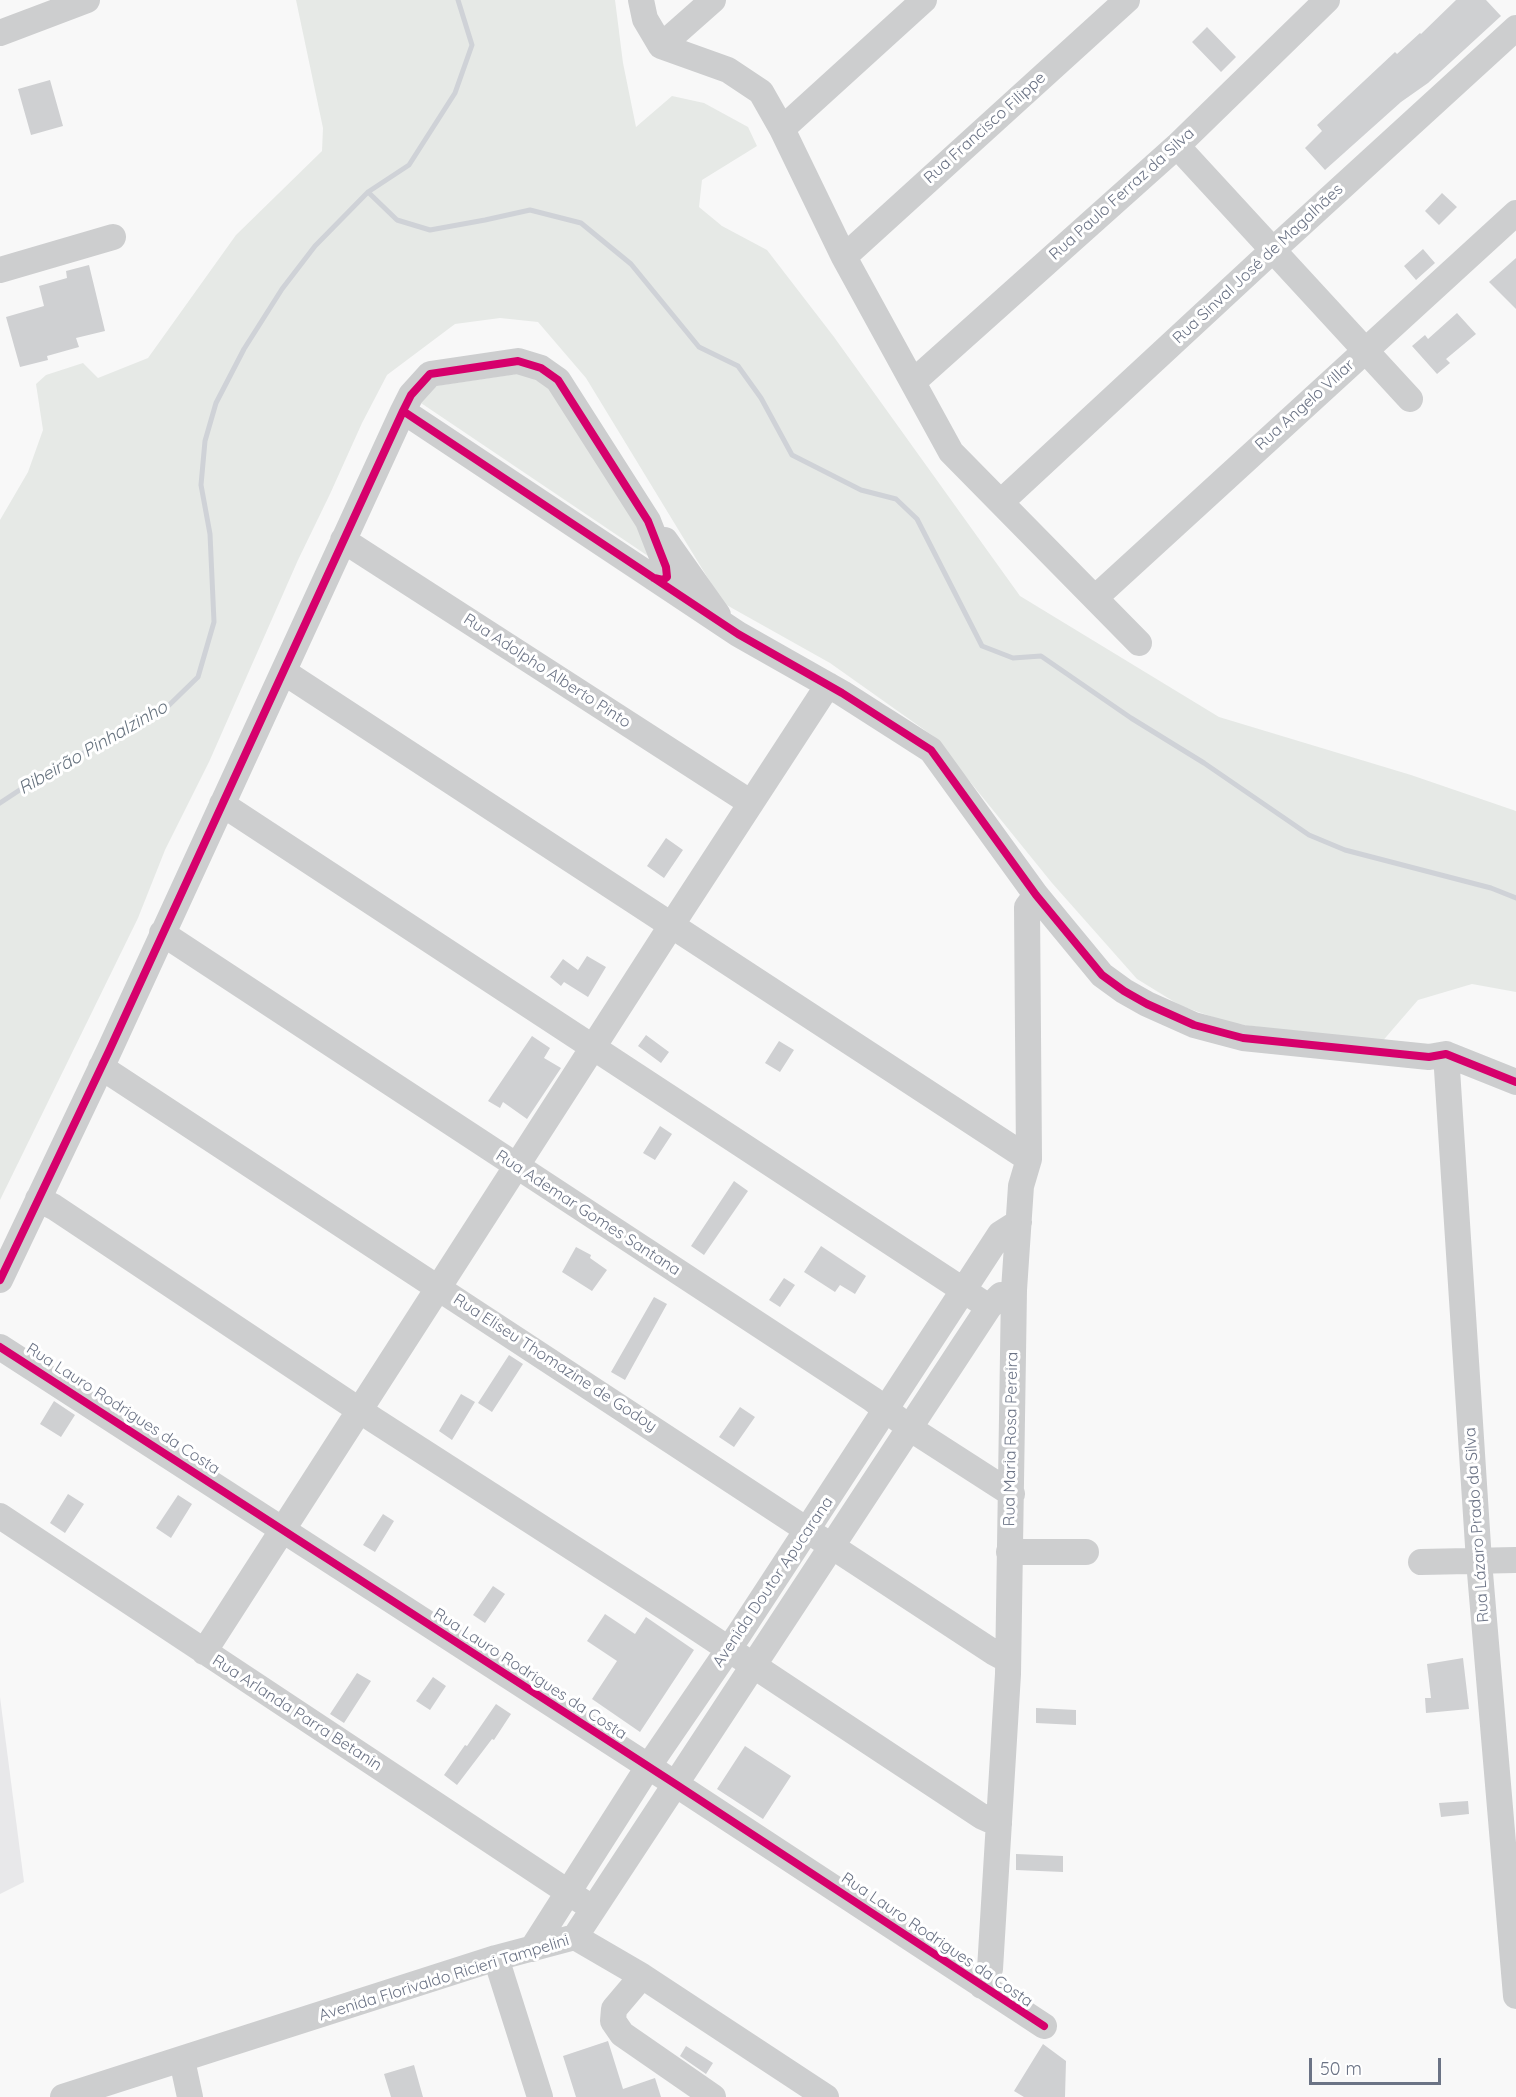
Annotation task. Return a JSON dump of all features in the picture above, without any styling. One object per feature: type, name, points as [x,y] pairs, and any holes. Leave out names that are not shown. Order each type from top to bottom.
[{"type":"street","points":[[0,33],[87,0]]},
{"type":"street","points":[[641,0],[645,19],[661,46],[728,70],[761,92],[782,129],[844,256],[939,434],[951,452],[1139,643]]},
{"type":"street","points":[[661,46],[713,0]]},
{"type":"street","points":[[782,129],[924,0]]},
{"type":"street","name":"Rua Francisco Filippe","points":[[844,256],[1127,0]]},
{"type":"street","name":"Rua Paulo Ferraz da Silva","points":[[913,382],[1177,146],[1327,0]]},
{"type":"street","name":"Rua Sinval José de Magalhães","points":[[1001,502],[1516,28]]},
{"type":"street","points":[[1177,146],[1410,399]]},
{"type":"street","name":"Rua Angelo Villar","points":[[1095,598],[1516,213]]},
{"type":"street","points":[[0,270],[113,237]]},
{"type":"street","points":[[0,1280],[101,1067],[403,411],[411,395],[430,374],[518,361],[541,368],[558,380],[648,521],[670,547],[726,626]]},
{"type":"street","points":[[403,411],[726,626],[828,685],[931,750],[1036,895],[1102,975],[1147,1004],[1194,1025],[1243,1038],[1429,1057],[1446,1054],[1516,1082]]},
{"type":"street","points":[[648,521],[666,567],[667,577],[663,580],[654,578]]},
{"type":"street","name":"Rua Adolpho Alberto Pinto","points":[[343,540],[751,803]]},
{"type":"street","points":[[284,672],[1029,1159]]},
{"type":"street","points":[[204,1652],[828,685]]},
{"type":"street","points":[[222,804],[990,1307]]},
{"type":"street","name":"Rua Maria Rosa Pereira","points":[[982,1986],[990,1970],[1008,1660],[1014,1290],[1021,1186],[1029,1159],[1027,907],[1036,895]]},
{"type":"street","name":"Rua Ademar Gomes Santana","points":[[162,933],[887,1409],[911,1429],[1012,1494]]},
{"type":"street","name":"Rua Lázaro Prado da Silva","points":[[1446,1054],[1479,1562],[1516,1996]]},
{"type":"street","name":"Rua Eliseu Thomazine de Godoy","points":[[101,1067],[1008,1660]]},
{"type":"street","points":[[38,1199],[981,1816],[999,1824]]},
{"type":"street","name":"Avenida Doutor Apucarana","points":[[532,1949],[648,1767],[729,1650],[1000,1234],[1019,1222]]},
{"type":"street","name":"Avenida Doutor Apucarana","points":[[575,1937],[990,1307],[1002,1294],[1014,1290]]},
{"type":"street","name":"Rua Lauro Rodrigues da Costa","points":[[0,1347],[677,1785],[1044,2026]]},
{"type":"street","name":"Rua Arlanda Parra Betanin","points":[[0,1516],[594,1909]]},
{"type":"street","points":[[1009,1552],[1086,1552]]},
{"type":"street","points":[[1422,1562],[1516,1560]]},
{"type":"street","name":"Avenida Florivaldo Ricieri Tampelini","points":[[63,2097],[496,1958],[575,1937],[642,1976],[826,2097]]},
{"type":"street","points":[[496,1958],[540,2097]]},
{"type":"street","points":[[642,1976],[614,2009],[613,2021],[622,2034],[713,2097]]},
{"type":"street","points":[[182,2060],[190,2097]]},
{"type":"shaded area","points":[[296,0],[615,0],[623,63],[636,127],[672,96],[704,103],[748,127],[757,146],[702,180],[699,207],[722,226],[767,250],[834,337],[1020,596],[1219,717],[1411,775],[1516,811],[1516,992],[1472,984],[1418,1000],[1380,1044],[1230,1023],[1181,1006],[1137,979],[1052,883],[933,736],[830,663],[723,603],[586,378],[538,322],[500,318],[455,324],[387,375],[362,423],[298,560],[209,762],[165,850],[138,918],[0,1200],[0,520],[28,472],[43,430],[36,384],[46,375],[83,363],[98,378],[148,358],[236,235],[322,151],[323,128]]},
{"type":"shaded area","points":[[522,373],[548,386],[662,548],[651,558],[418,401],[428,387]]},
{"type":"shaded area","points":[[0,1697],[24,1882],[0,1894]]},
{"type":"building","points":[[1456,0],[1486,0],[1501,16],[1428,83],[1401,102],[1325,170],[1305,148],[1322,131],[1317,125],[1395,52],[1397,54],[1421,34]]},
{"type":"building","points":[[1207,27],[1236,57],[1221,72],[1192,42]]},
{"type":"building","points":[[50,80],[63,126],[31,135],[18,89]]},
{"type":"building","points":[[1442,193],[1457,207],[1439,225],[1425,211]]},
{"type":"building","points":[[1423,249],[1435,263],[1416,280],[1404,266]]},
{"type":"building","points":[[1516,258],[1516,309],[1489,282]]},
{"type":"building","points":[[89,265],[105,331],[76,338],[79,347],[47,356],[48,360],[20,367],[6,317],[44,306],[39,286],[67,278],[66,271]]},
{"type":"building","points":[[1457,313],[1476,334],[1446,359],[1450,363],[1437,374],[1412,346],[1425,335],[1428,339]]},
{"type":"building","points":[[666,838],[683,850],[664,878],[647,866]]},
{"type":"building","points":[[587,956],[606,967],[588,997],[564,982],[561,986],[550,977],[563,959],[578,970]]},
{"type":"building","points":[[646,1035],[669,1052],[661,1063],[638,1046]]},
{"type":"building","points":[[532,1036],[550,1048],[544,1058],[561,1068],[527,1119],[503,1102],[500,1108],[488,1101]]},
{"type":"building","points":[[779,1041],[794,1050],[780,1072],[765,1063]]},
{"type":"building","points":[[660,1126],[672,1134],[655,1160],[643,1153]]},
{"type":"building","points":[[734,1181],[748,1191],[704,1255],[691,1246]]},
{"type":"building","points":[[821,1246],[866,1276],[855,1294],[840,1285],[835,1292],[804,1272]]},
{"type":"building","points":[[576,1247],[591,1255],[590,1258],[607,1270],[592,1291],[562,1272]]},
{"type":"building","points":[[784,1278],[795,1285],[780,1307],[769,1300]]},
{"type":"building","points":[[654,1297],[667,1304],[625,1380],[611,1372]]},
{"type":"building","points":[[509,1355],[523,1364],[492,1412],[478,1403]]},
{"type":"building","points":[[461,1394],[475,1402],[452,1440],[439,1431]]},
{"type":"building","points":[[54,1401],[75,1415],[61,1437],[40,1424]]},
{"type":"building","points":[[740,1407],[755,1417],[734,1447],[719,1437]]},
{"type":"building","points":[[68,1494],[84,1504],[65,1533],[50,1523]]},
{"type":"building","points":[[178,1495],[192,1504],[171,1538],[156,1528]]},
{"type":"building","points":[[383,1514],[394,1521],[375,1552],[363,1545]]},
{"type":"building","points":[[493,1586],[505,1594],[485,1623],[473,1615]]},
{"type":"building","points":[[605,1614],[635,1634],[646,1617],[694,1650],[640,1732],[592,1699],[617,1661],[587,1641]]},
{"type":"building","points":[[1463,1658],[1469,1709],[1426,1713],[1425,1698],[1431,1698],[1427,1664]]},
{"type":"building","points":[[357,1673],[371,1681],[344,1723],[330,1714]]},
{"type":"building","points":[[433,1677],[446,1686],[430,1710],[416,1701]]},
{"type":"building","points":[[496,1704],[511,1714],[494,1740],[492,1739],[457,1785],[444,1775]]},
{"type":"building","points":[[1036,1708],[1076,1710],[1076,1725],[1036,1723]]},
{"type":"building","points":[[745,1746],[791,1776],[763,1819],[717,1789]]},
{"type":"building","points":[[1468,1801],[1469,1814],[1441,1817],[1439,1803]]},
{"type":"building","points":[[1016,1854],[1063,1856],[1063,1872],[1016,1870]]},
{"type":"building","points":[[608,2041],[623,2089],[655,2078],[661,2097],[576,2097],[563,2056]]},
{"type":"building","points":[[1043,2044],[1066,2061],[1065,2097],[1024,2097],[1014,2091]]},
{"type":"building","points":[[686,2046],[713,2063],[706,2074],[680,2056]]},
{"type":"building","points":[[414,2065],[423,2097],[391,2097],[384,2074]]},
{"type":"waterway","name":"Ribeirão Pinhalzinho","points":[[0,803],[47,772],[162,712],[198,677],[214,622],[210,534],[201,485],[205,441],[216,403],[244,349],[282,289],[315,246],[368,192],[409,165],[455,93],[472,45],[458,0]]},
{"type":"waterway","points":[[368,192],[397,220],[430,230],[530,210],[581,223],[631,264],[699,347],[738,366],[761,398],[792,455],[861,490],[896,499],[917,519],[982,646],[1013,658],[1041,656],[1309,835],[1345,850],[1491,888],[1516,898]]},
{"type":"cycle path","points":[[0,1280],[109,1051],[403,411],[411,395],[430,374],[518,361],[541,368],[558,380],[648,521],[666,567],[667,577],[663,580],[654,578]]},
{"type":"cycle path","points":[[403,411],[738,634],[842,693],[931,750],[1036,895],[1102,975],[1124,991],[1194,1025],[1243,1038],[1429,1057],[1446,1054],[1516,1082]]},
{"type":"cycle path","points":[[0,1347],[677,1785],[1044,2026]]}]
